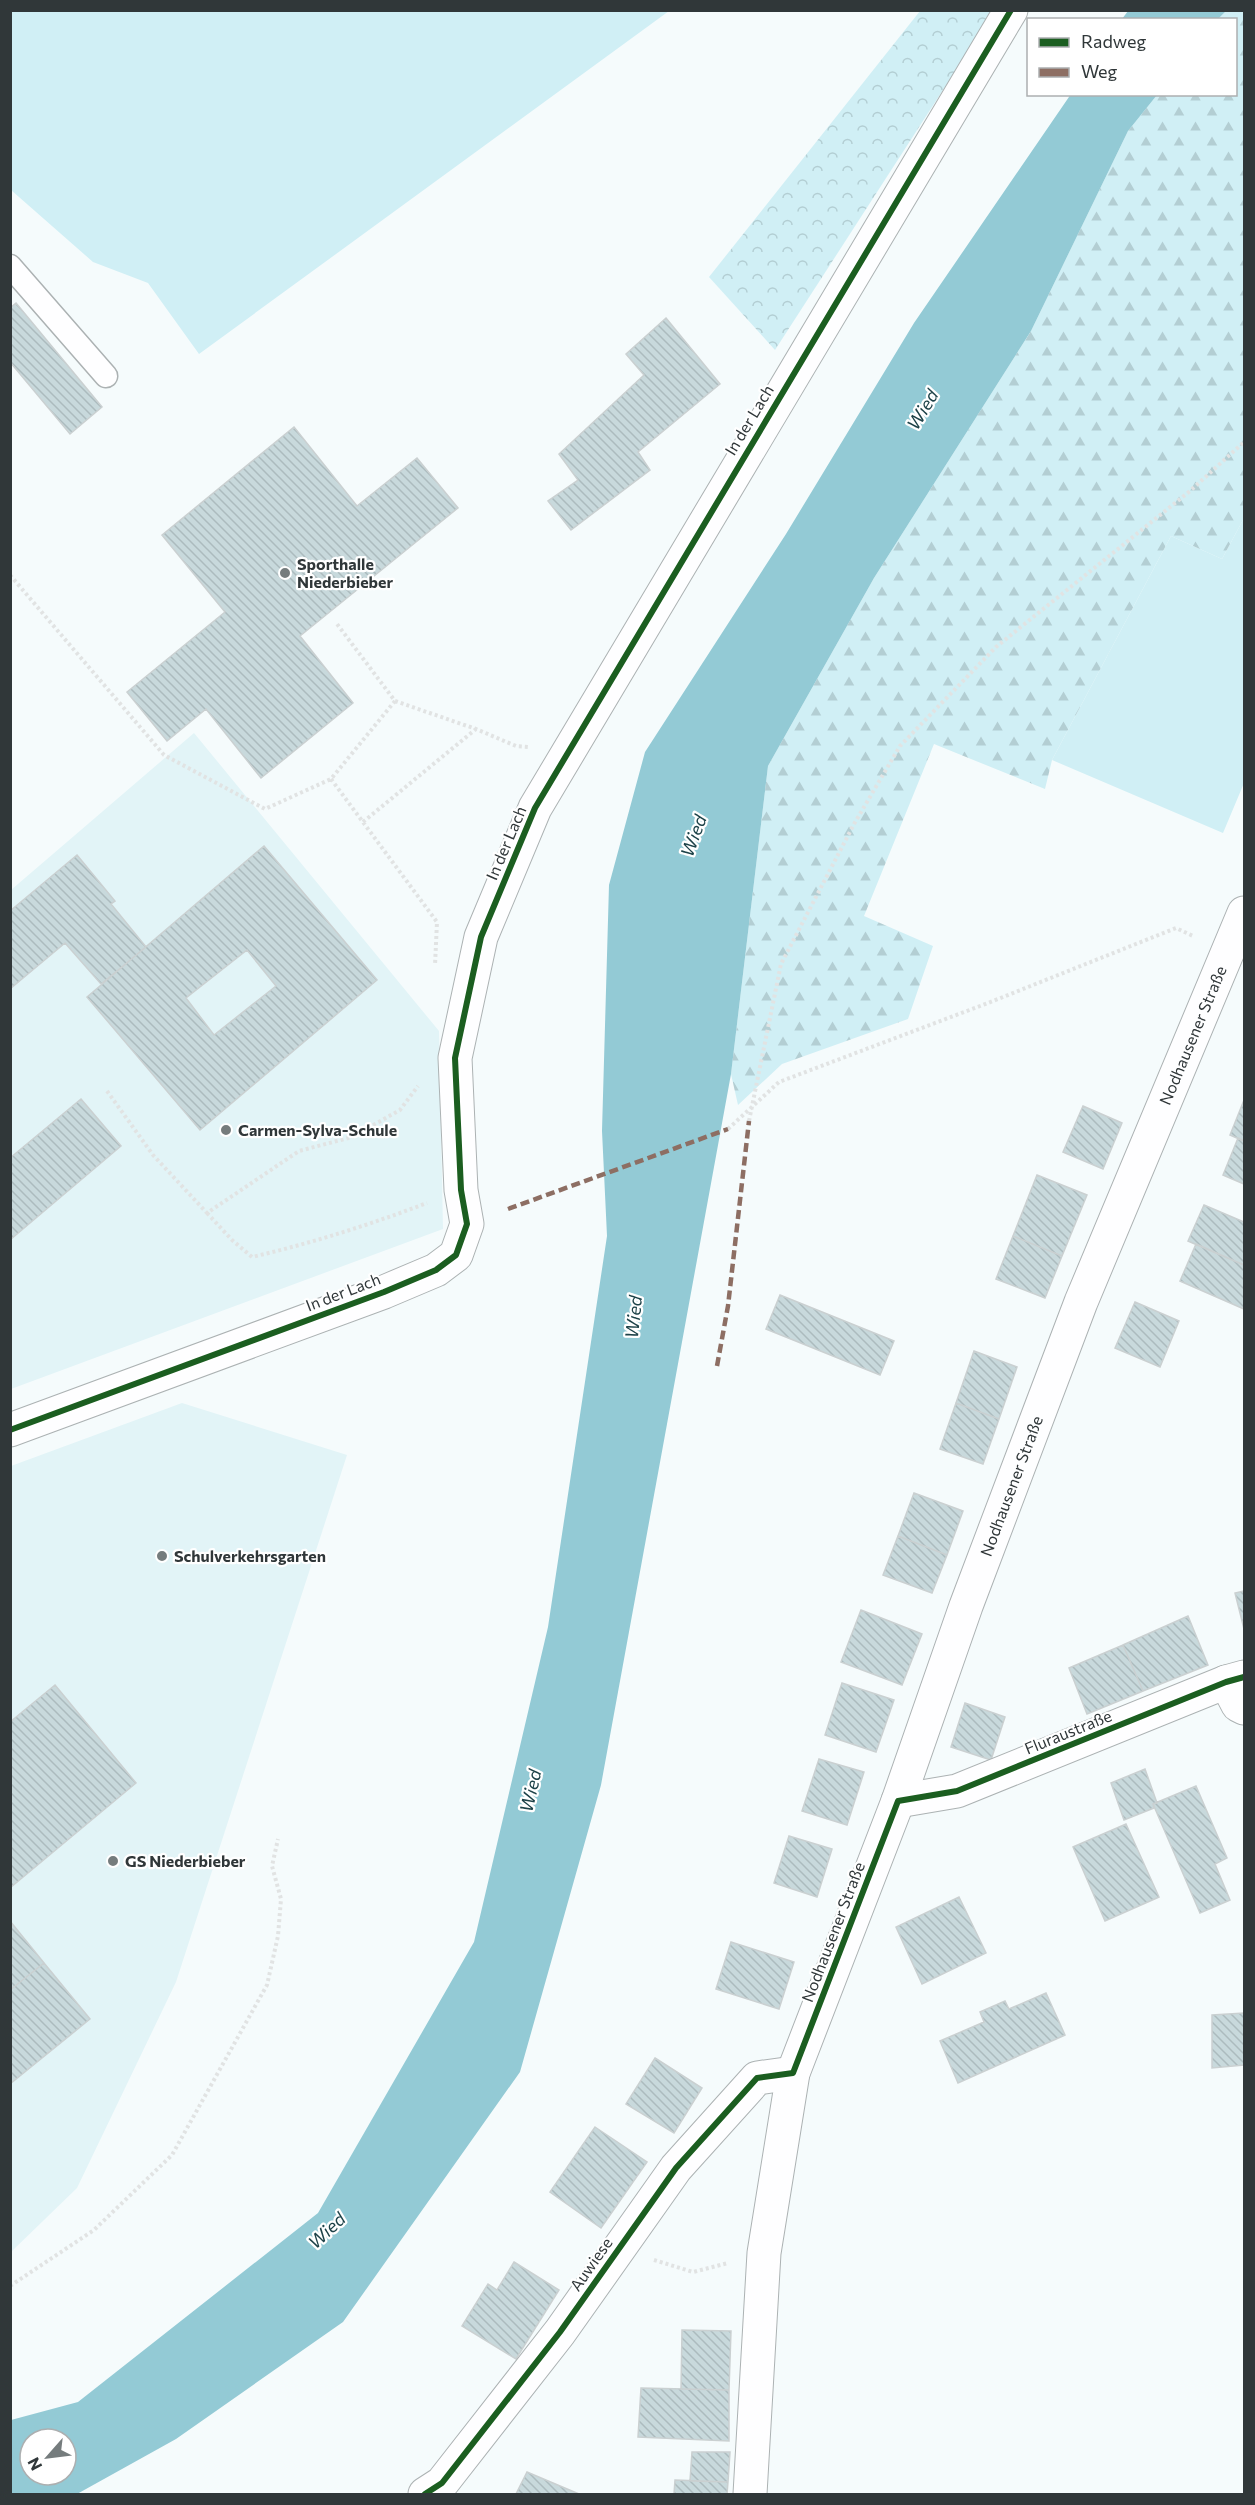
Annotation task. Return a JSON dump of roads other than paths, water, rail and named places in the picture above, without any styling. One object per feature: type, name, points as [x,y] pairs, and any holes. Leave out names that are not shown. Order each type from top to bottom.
[{"type":"street","name":"In der Lach","points":[[10,1430],[373,1296],[436,1270],[456,1255],[467,1224],[461,1190],[455,1058],[481,937],[535,808],[1011,10]]},
{"type":"street","name":"Nodhausener Straße","points":[[750,2494],[764,2253],[793,2073],[898,1801],[966,1606],[1077,1313],[1236,950],[1245,913]]},
{"type":"street","name":"Fluraustraße","points":[[898,1801],[957,1791],[1238,1689]]},
{"type":"street","name":"Auwiese","points":[[424,2494],[442,2483],[560,2332],[676,2168],[757,2078],[793,2073]]},
{"type":"lane","points":[[10,266],[106,376]]},
{"type":"water","points":[[1128,10],[1226,11],[1219,18],[1123,18]]},
{"type":"water","name":"Wied","points":[[1070,96],[1156,96],[1128,131],[1031,331],[874,578],[768,766],[731,1074],[601,1785],[520,2072],[343,2322],[176,2439],[77,2494],[11,2494],[11,2420],[78,2402],[318,2213],[474,1942],[548,1627],[607,1236],[602,1131],[609,885],[645,752],[786,534],[914,323]]},
{"type":"place","name":"Sporthalle Niederbieber","points":[[285,573]]},
{"type":"place","name":"Carmen-Sylva-Schule","points":[[226,1130]]},
{"type":"place","name":"Schulverkehrsgarten","points":[[162,1556]]},
{"type":"place","name":"GS Niederbieber","points":[[113,1861]]}]
